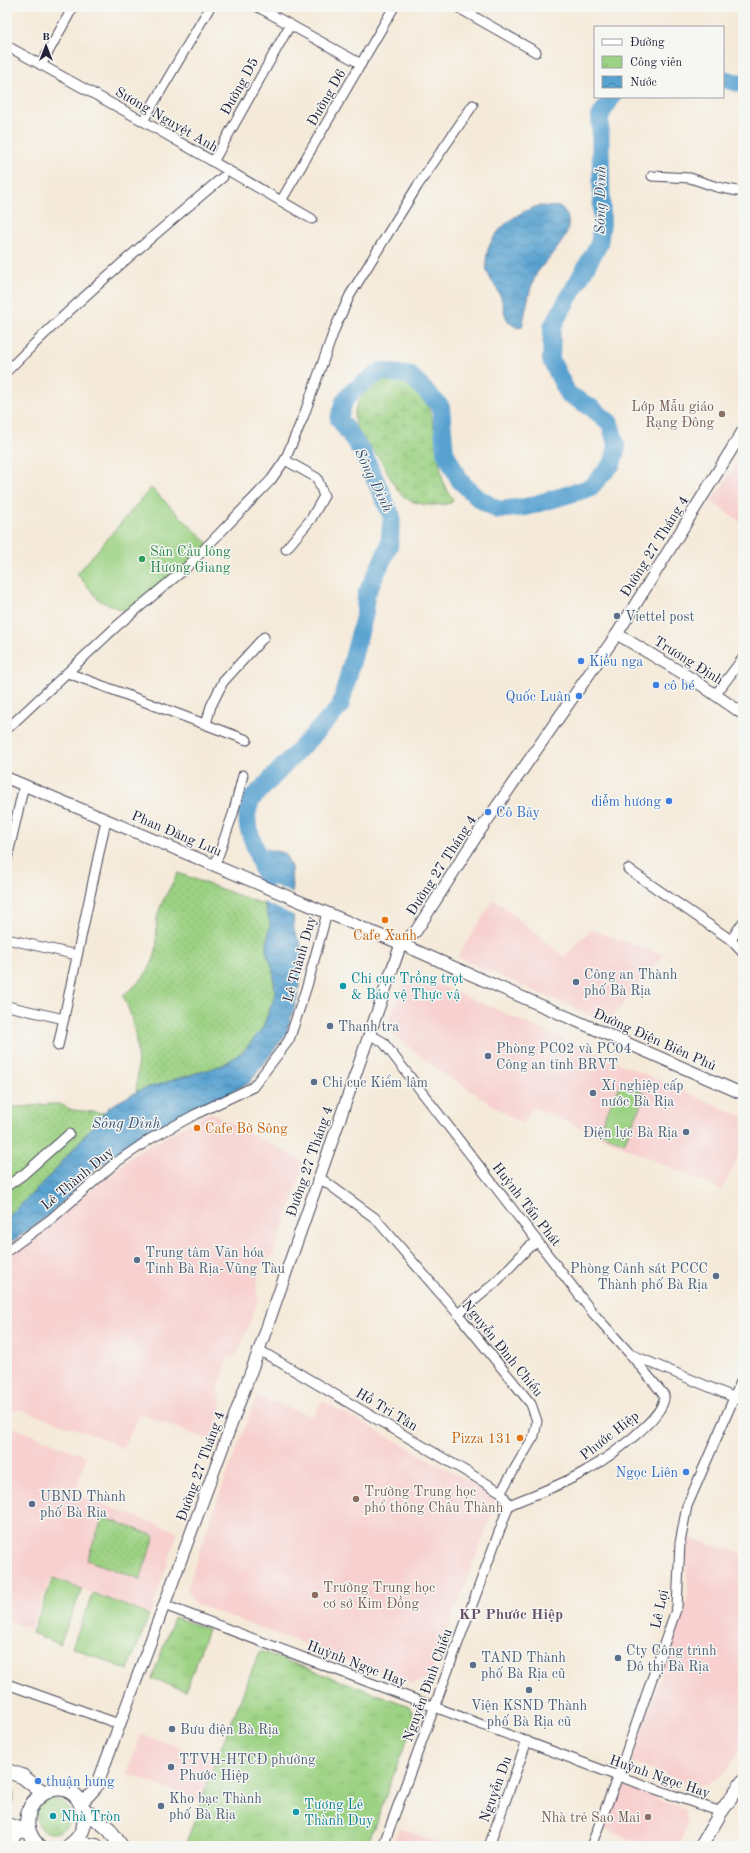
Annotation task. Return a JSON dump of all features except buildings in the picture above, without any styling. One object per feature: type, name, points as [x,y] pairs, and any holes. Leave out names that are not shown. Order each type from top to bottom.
[{"type":"main road","points":[[7,1771],[22,1776],[41,1791]]},
{"type":"main road","points":[[701,1846],[721,1812],[742,1783]]},
{"type":"main road","points":[[38,1846],[30,1840],[25,1831],[22,1822],[23,1812],[27,1803],[33,1796],[50,1788],[63,1790],[75,1797],[82,1806],[109,1829],[121,1846]]},
{"type":"main road","points":[[71,1844],[80,1835],[84,1827],[85,1817],[82,1806]]},
{"type":"main road","points":[[7,1825],[25,1831]]},
{"type":"main road","points":[[71,1844],[96,1846]]},
{"type":"street","points":[[41,65],[73,7]]},
{"type":"street","points":[[143,121],[210,7]]},
{"type":"street","points":[[258,7],[361,64]]},
{"type":"street","name":"Đường D6","points":[[281,201],[394,7]]},
{"type":"street","points":[[457,7],[536,52]]},
{"type":"street","name":"Đường D5","points":[[213,162],[290,25]]},
{"type":"street","name":"Sương Nguyệt Anh","points":[[7,46],[143,121],[312,218]]},
{"type":"street","points":[[7,729],[118,625],[191,564],[271,480],[285,460],[304,415],[335,328],[350,295],[418,185],[473,105]]},
{"type":"street","points":[[652,176],[690,178],[717,187],[743,192]]},
{"type":"street","points":[[7,371],[43,334],[144,243],[223,177]]},
{"type":"street","name":"Đường 27 Tháng 4","points":[[82,1806],[96,1788],[260,1350],[401,944],[416,931],[479,832],[617,634],[742,435]]},
{"type":"street","points":[[285,460],[317,478],[324,496],[311,519],[286,549]]},
{"type":"street","name":"Trương Định","points":[[617,634],[716,694],[743,714]]},
{"type":"street","points":[[206,724],[211,706],[223,682],[264,637]]},
{"type":"street","points":[[716,694],[743,658]]},
{"type":"street","points":[[68,673],[247,740]]},
{"type":"street","points":[[216,866],[233,814],[243,775]]},
{"type":"street","name":"Phan Đăng Lưu","points":[[7,778],[401,944]]},
{"type":"street","points":[[7,859],[24,785]]},
{"type":"street","points":[[58,1046],[106,820]]},
{"type":"street","points":[[628,869],[731,940],[743,953]]},
{"type":"street","name":"Lê Thành Duy","points":[[7,1251],[51,1219],[115,1164],[150,1140],[196,1114],[253,1087],[289,1040],[331,915]]},
{"type":"street","points":[[731,940],[743,922]]},
{"type":"street","points":[[7,939],[77,955]]},
{"type":"street","name":"Đường Điện Biên Phủ","points":[[401,944],[743,1094]]},
{"type":"street","points":[[7,1006],[64,1019]]},
{"type":"street","name":"Huỳnh Tấn Phát","points":[[369,1034],[383,1042],[593,1313],[630,1354],[739,1399]]},
{"type":"street","points":[[7,1186],[24,1174],[69,1134]]},
{"type":"street","name":"Nguyễn Đình Chiểu","points":[[320,1178],[375,1218],[458,1314],[531,1404],[537,1421],[534,1436],[501,1492]]},
{"type":"street","points":[[458,1314],[496,1282],[530,1247],[538,1242]]},
{"type":"street","name":"Hồ Tri Tân","points":[[260,1350],[501,1492]]},
{"type":"street","name":"Phước Hiệp","points":[[508,1505],[588,1470],[625,1444],[647,1425],[662,1406],[664,1395],[630,1354]]},
{"type":"street","name":"Lê Lợi","points":[[591,1846],[618,1776],[677,1607],[680,1544],[686,1506],[739,1399],[743,1377]]},
{"type":"street","points":[[501,1492],[508,1505]]},
{"type":"street","name":"Nguyễn Đình Chiểu","points":[[383,1846],[433,1706],[508,1505]]},
{"type":"street","name":"Huỳnh Ngọc Hay","points":[[164,1605],[618,1776],[721,1812]]},
{"type":"street","points":[[7,1684],[119,1724]]},
{"type":"street","name":"Nguyễn Du","points":[[489,1846],[527,1741]]},
{"type":"street","points":[[10,1846],[17,1835],[25,1831]]},
{"type":"shaded area","points":[[743,456],[743,524],[711,501]]},
{"type":"shaded area","name":"Công an Thành phố Bà Rịa","points":[[494,899],[564,957],[591,930],[664,955],[607,1023],[457,957]]},
{"type":"shaded area","points":[[409,975],[419,976],[743,1117],[743,1147],[722,1190],[533,1107],[522,1124],[443,1073],[392,1034],[389,1027],[389,1021],[402,986]]},
{"type":"shaded area","name":"Trung tâm Văn hóa Tỉnh Bà Rịa-Vũng Tàu","points":[[211,1112],[305,1163],[273,1256],[262,1263],[256,1285],[258,1301],[237,1355],[228,1357],[218,1389],[222,1402],[211,1441],[140,1414],[123,1449],[97,1436],[20,1410],[7,1413],[7,1258],[136,1153]]},
{"type":"shaded area","points":[[257,1396],[313,1417],[322,1401],[493,1494],[496,1504],[429,1677],[413,1684],[195,1604],[187,1588],[212,1514]]},
{"type":"shaded area","points":[[7,1425],[86,1456],[75,1495],[178,1532],[150,1615],[51,1578],[30,1629],[7,1620]]},
{"type":"shaded area","points":[[685,1537],[743,1554],[743,1743],[727,1771],[718,1778],[706,1784],[693,1785],[631,1762],[688,1596]]},
{"type":"shaded area","name":"TTVH-HTCĐ phường Phước Hiệp","points":[[141,1734],[216,1760],[201,1802],[127,1773]]},
{"type":"shaded area","name":"Nhà trẻ Sao Mai","points":[[621,1785],[684,1809],[688,1824],[678,1846],[646,1846],[605,1829]]},
{"type":"shaded area","points":[[399,1828],[448,1846],[392,1846]]},
{"type":"green space","points":[[387,376],[402,379],[414,386],[422,396],[433,422],[443,480],[445,487],[453,500],[451,503],[441,505],[425,504],[414,502],[404,497],[396,488],[381,461],[358,431],[354,415],[356,406],[369,385],[378,379]]},
{"type":"green space","name":"Sân Cầu lông Hương Giang","points":[[151,488],[210,545],[129,613],[100,601],[77,574]]},
{"type":"green space","points":[[178,873],[265,905],[270,924],[266,951],[273,969],[275,995],[263,1027],[245,1050],[223,1065],[136,1093],[138,1068],[136,1043],[132,1019],[123,995],[144,976],[154,958],[156,951],[157,921],[159,911],[165,896]]},
{"type":"green space","points":[[621,1082],[646,1094],[624,1143],[598,1131]]},
{"type":"green space","points":[[60,1104],[72,1110],[104,1113],[49,1177],[7,1218],[7,1106],[23,1107]]},
{"type":"green space","points":[[103,1517],[155,1536],[140,1579],[87,1560]]},
{"type":"green space","points":[[53,1578],[82,1589],[60,1644],[32,1633]]},
{"type":"green space","points":[[93,1593],[149,1615],[128,1670],[72,1647]]},
{"type":"green space","points":[[174,1617],[208,1629],[186,1691],[152,1679]]},
{"type":"green space","points":[[260,1651],[409,1706],[415,1718],[367,1846],[185,1846],[216,1760]]},
{"type":"green space","points":[[7,1784],[14,1793],[12,1804],[7,1810]]},
{"type":"green space","points":[[53,1799],[65,1804],[70,1816],[65,1828],[53,1833],[41,1828],[36,1816],[41,1804]]},
{"type":"water","points":[[538,206],[561,207],[567,216],[568,226],[566,235],[535,277],[522,327],[518,328],[509,322],[505,315],[500,294],[487,271],[486,260],[488,249],[500,230],[518,215]]},
{"type":"water","name":"Sông Dinh","points":[[266,849],[285,853],[291,867],[294,930],[301,945],[304,963],[297,998],[286,1034],[249,1083],[151,1134],[98,1167],[46,1218],[7,1245],[7,1218],[49,1177],[109,1107],[140,1090],[223,1065],[245,1050],[263,1027],[275,995],[273,969],[266,951],[270,924],[253,863]]},
{"type":"pier","points":[[255,877],[294,894],[295,916],[261,901]]},
{"type":"waterway","name":"Sông Dinh","points":[[724,79],[743,84]]},
{"type":"waterway","name":"Sông Dinh","points":[[266,880],[248,827],[247,814],[251,800],[340,707],[365,613],[366,595],[389,546],[392,517],[363,453],[339,419],[344,401],[354,390],[381,371],[411,376],[441,407],[445,452],[460,481],[478,498],[498,510],[526,507],[590,488],[612,464],[617,447],[610,423],[592,408],[568,394],[551,360],[552,327],[599,244],[602,223],[600,116],[611,98]]},
{"type":"place","name":"Lớp Mẫu giáo Rạng Đông","points":[[722,414]]},
{"type":"place","name":"Sân Cầu lông Hương Giang","points":[[142,559]]},
{"type":"place","name":"Viettel post","points":[[617,616]]},
{"type":"place","name":"Kiều nga","points":[[581,661]]},
{"type":"place","name":"cô bé","points":[[656,685]]},
{"type":"place","name":"Quốc Luân","points":[[579,696]]},
{"type":"place","name":"diễm hương","points":[[669,801]]},
{"type":"place","name":"Cô Bảy","points":[[488,812]]},
{"type":"place","name":"Cafe Xanh","points":[[385,920]]},
{"type":"place","name":"Công an Thành phố Bà Rịa","points":[[576,982]]},
{"type":"place","name":"Chi cục Trồng trọt & Bảo vệ Thực vậ","points":[[343,986]]},
{"type":"place","name":"Thanh tra","points":[[330,1026]]},
{"type":"place","name":"Phòng PC02 và PC04 Công an tỉnh BRVT","points":[[488,1056]]},
{"type":"place","name":"Chi cục Kiểm lâm","points":[[314,1082]]},
{"type":"place","name":"Xí nghiệp cấp nước Bà Rịa","points":[[593,1093]]},
{"type":"place","name":"Cafe Bờ Sông","points":[[197,1128]]},
{"type":"place","name":"Điện lực Bà Rịa","points":[[686,1132]]},
{"type":"place","name":"Trung tâm Văn hóa Tỉnh Bà Rịa-Vũng Tàu","points":[[137,1260]]},
{"type":"place","name":"Phòng Cảnh sát PCCC Thành phố Bà Rịa","points":[[716,1276]]},
{"type":"place","name":"Pizza 131","points":[[520,1438]]},
{"type":"place","name":"Ngọc Liên","points":[[686,1472]]},
{"type":"place","name":"Trường Trung học phổ thông Châu Thành","points":[[356,1499]]},
{"type":"place","name":"UBND Thành phố Bà Rịa","points":[[32,1504]]},
{"type":"place","name":"Trường Trung học cơ sở Kim Đồng","points":[[315,1595]]},
{"type":"place","name":"Cty Công trình Đô thị Bà Rịa","points":[[618,1658]]},
{"type":"place","name":"TAND Thành phố Bà Rịa cũ","points":[[473,1665]]},
{"type":"place","name":"Viện KSND Thành phố Bà Rịa cũ","points":[[529,1690]]},
{"type":"place","name":"Bưu điện Bà Rịa","points":[[172,1729]]},
{"type":"place","name":"TTVH-HTCĐ phường Phước Hiệp","points":[[171,1767]]},
{"type":"place","name":"thuận hưng","points":[[38,1781]]},
{"type":"place","name":"Kho bạc Thành phố Bà Rịa","points":[[161,1806]]},
{"type":"place","name":"Tượng Lê Thành Duy","points":[[296,1812]]},
{"type":"place","name":"Nhà Tròn","points":[[53,1816]]},
{"type":"place","name":"Nhà trẻ Sao Mai","points":[[648,1817]]},
{"type":"district","name":"KP Phước Hiệp","points":[[511,1614]]}]
